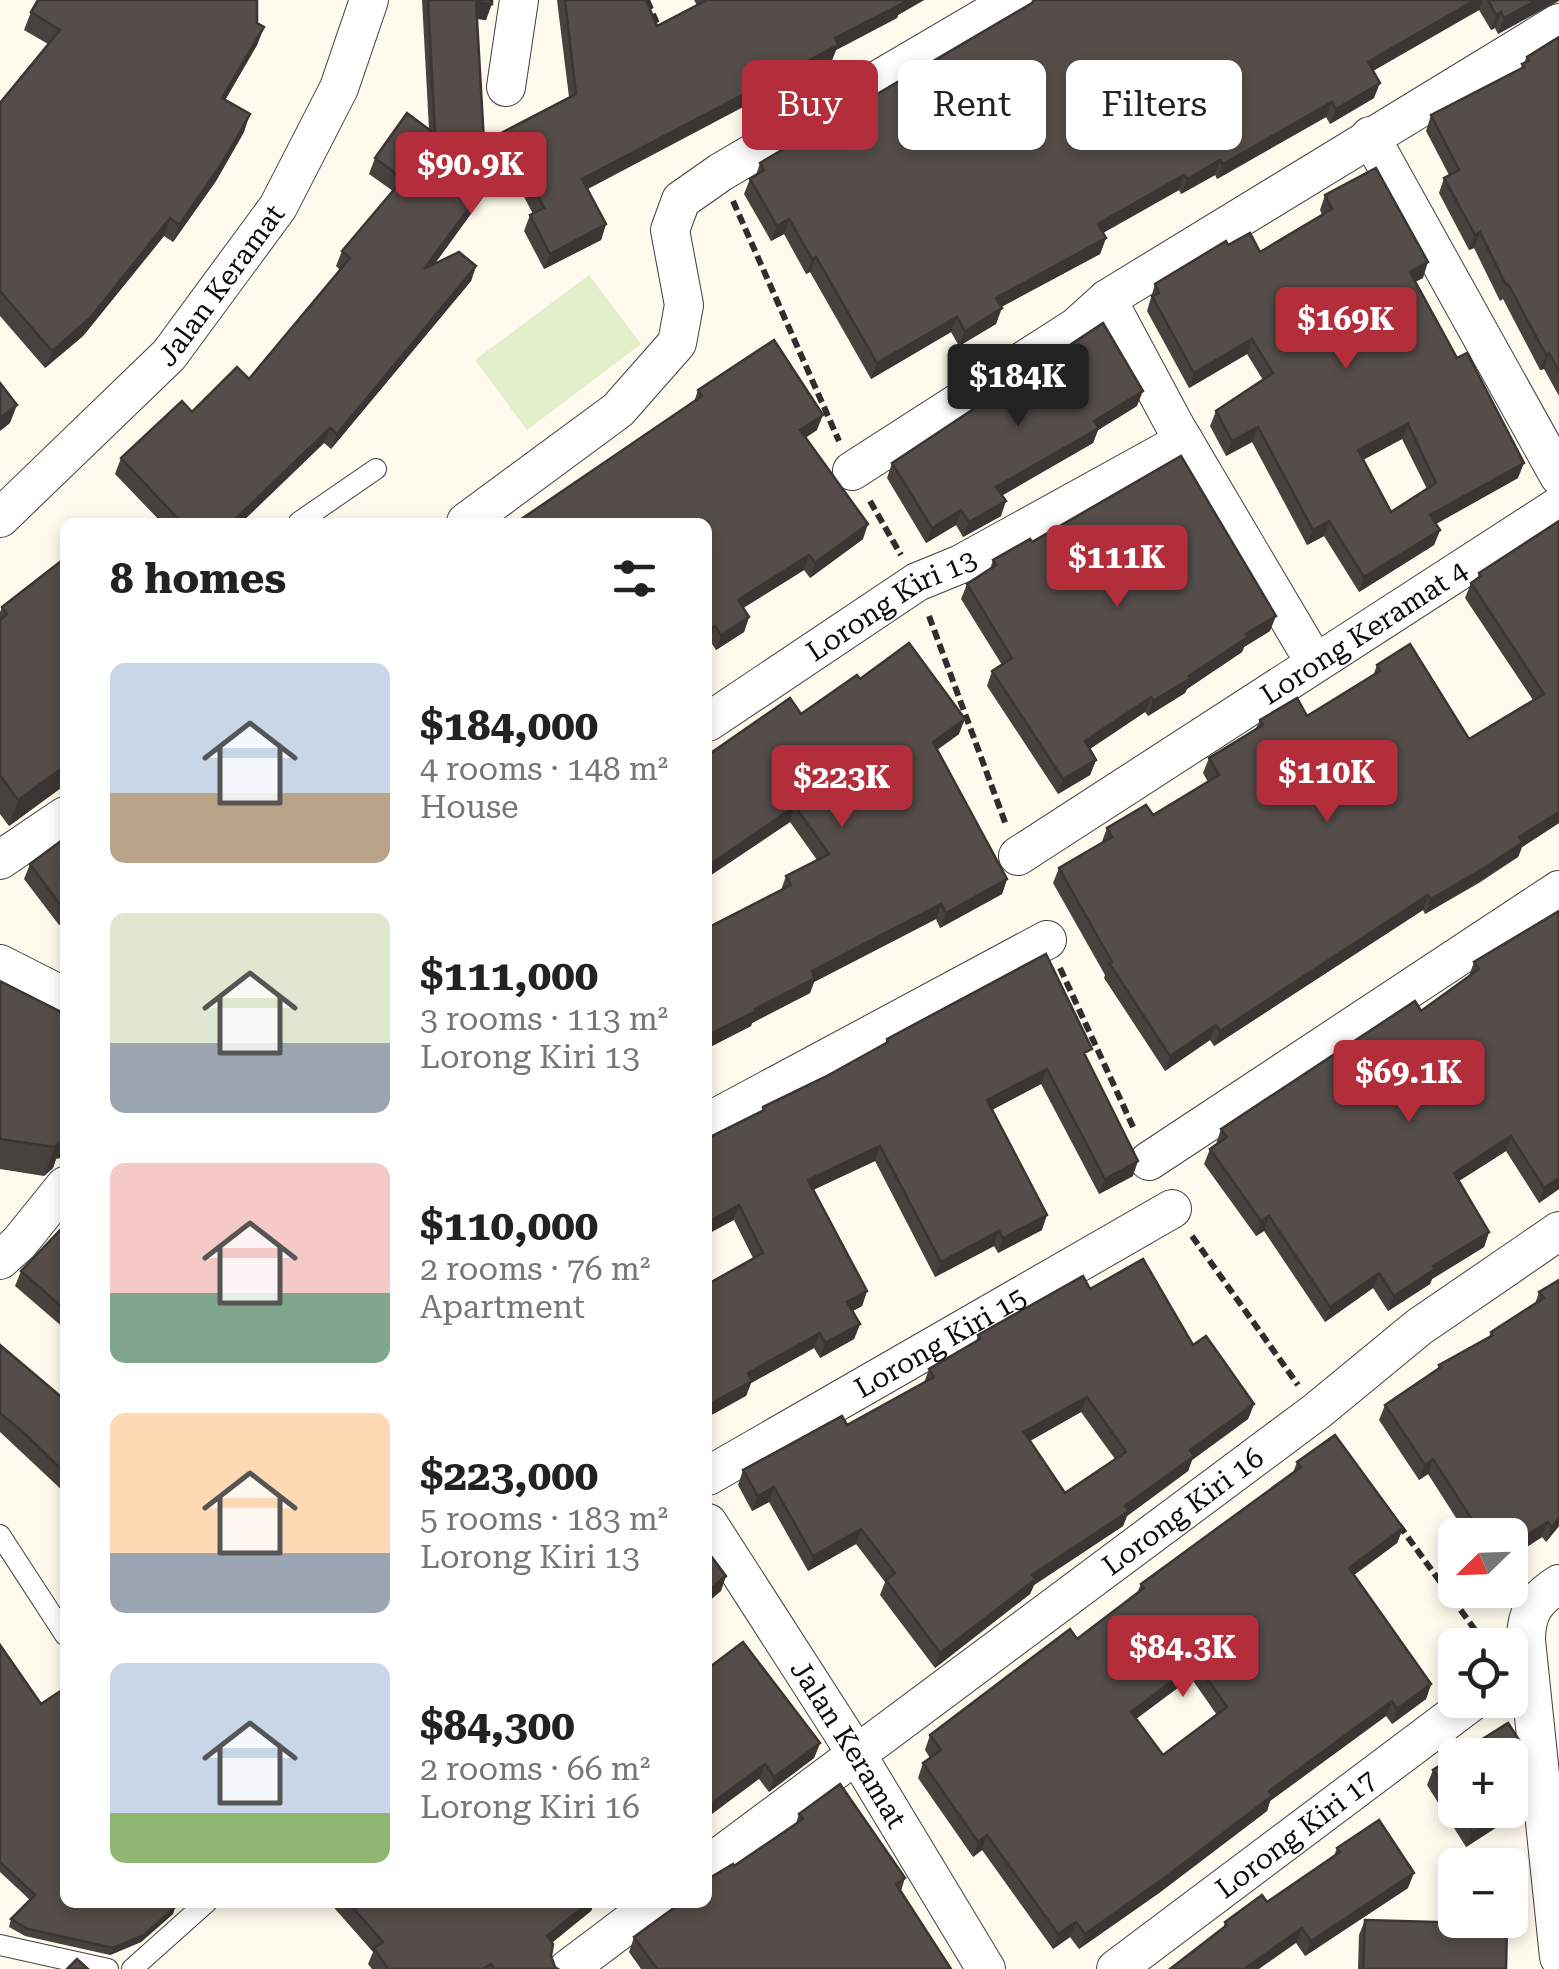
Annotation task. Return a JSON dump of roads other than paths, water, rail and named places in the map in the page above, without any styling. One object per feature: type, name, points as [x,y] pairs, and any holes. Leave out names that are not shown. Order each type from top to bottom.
[{"type":"street","name":"Jalan Keramat","points":[[0,518],[168,355],[278,207],[339,88],[369,0]]},
{"type":"street","points":[[506,87],[519,0]]},
{"type":"street","points":[[471,518],[618,410],[677,343],[684,306],[670,230],[680,200],[1014,0]]},
{"type":"street","points":[[852,471],[1076,327],[1107,299],[1559,23]]},
{"type":"street","points":[[1370,136],[1559,476]]},
{"type":"street","points":[[1107,299],[1184,441],[1314,663]]},
{"type":"street","name":"Lorong Kiri 13","points":[[712,719],[916,582],[962,564],[1184,441]]},
{"type":"street","name":"Lorong Keramat 4","points":[[1018,856],[1559,506]]},
{"type":"street","points":[[0,860],[60,819]]},
{"type":"street","points":[[1149,1161],[1559,890]]},
{"type":"street","points":[[712,1120],[1047,940]]},
{"type":"street","points":[[0,964],[60,994]]},
{"type":"street","points":[[0,1260],[60,1192]]},
{"type":"street","name":"Lorong Kiri 15","points":[[712,1474],[1172,1209]]},
{"type":"street","name":"Lorong Kiri 16","points":[[712,1863],[1316,1412],[1419,1326],[1559,1231]]},
{"type":"street","name":"Jalan Keramat","points":[[712,1528],[986,1969]]},
{"type":"street","points":[[1525,1628],[1538,1598],[1559,1584]]},
{"type":"street","name":"Lorong Kiri 17","points":[[1116,1969],[1450,1718]]},
{"type":"street","points":[[1526,1718],[1559,1958]]},
{"type":"street","points":[[568,1969],[650,1908]]},
{"type":"lane","points":[[305,518],[376,469]]},
{"type":"lane","points":[[0,1535],[60,1626]]},
{"type":"lane","points":[[132,1969],[200,1908]]},
{"type":"lane","points":[[0,1945],[108,1969]]}]
